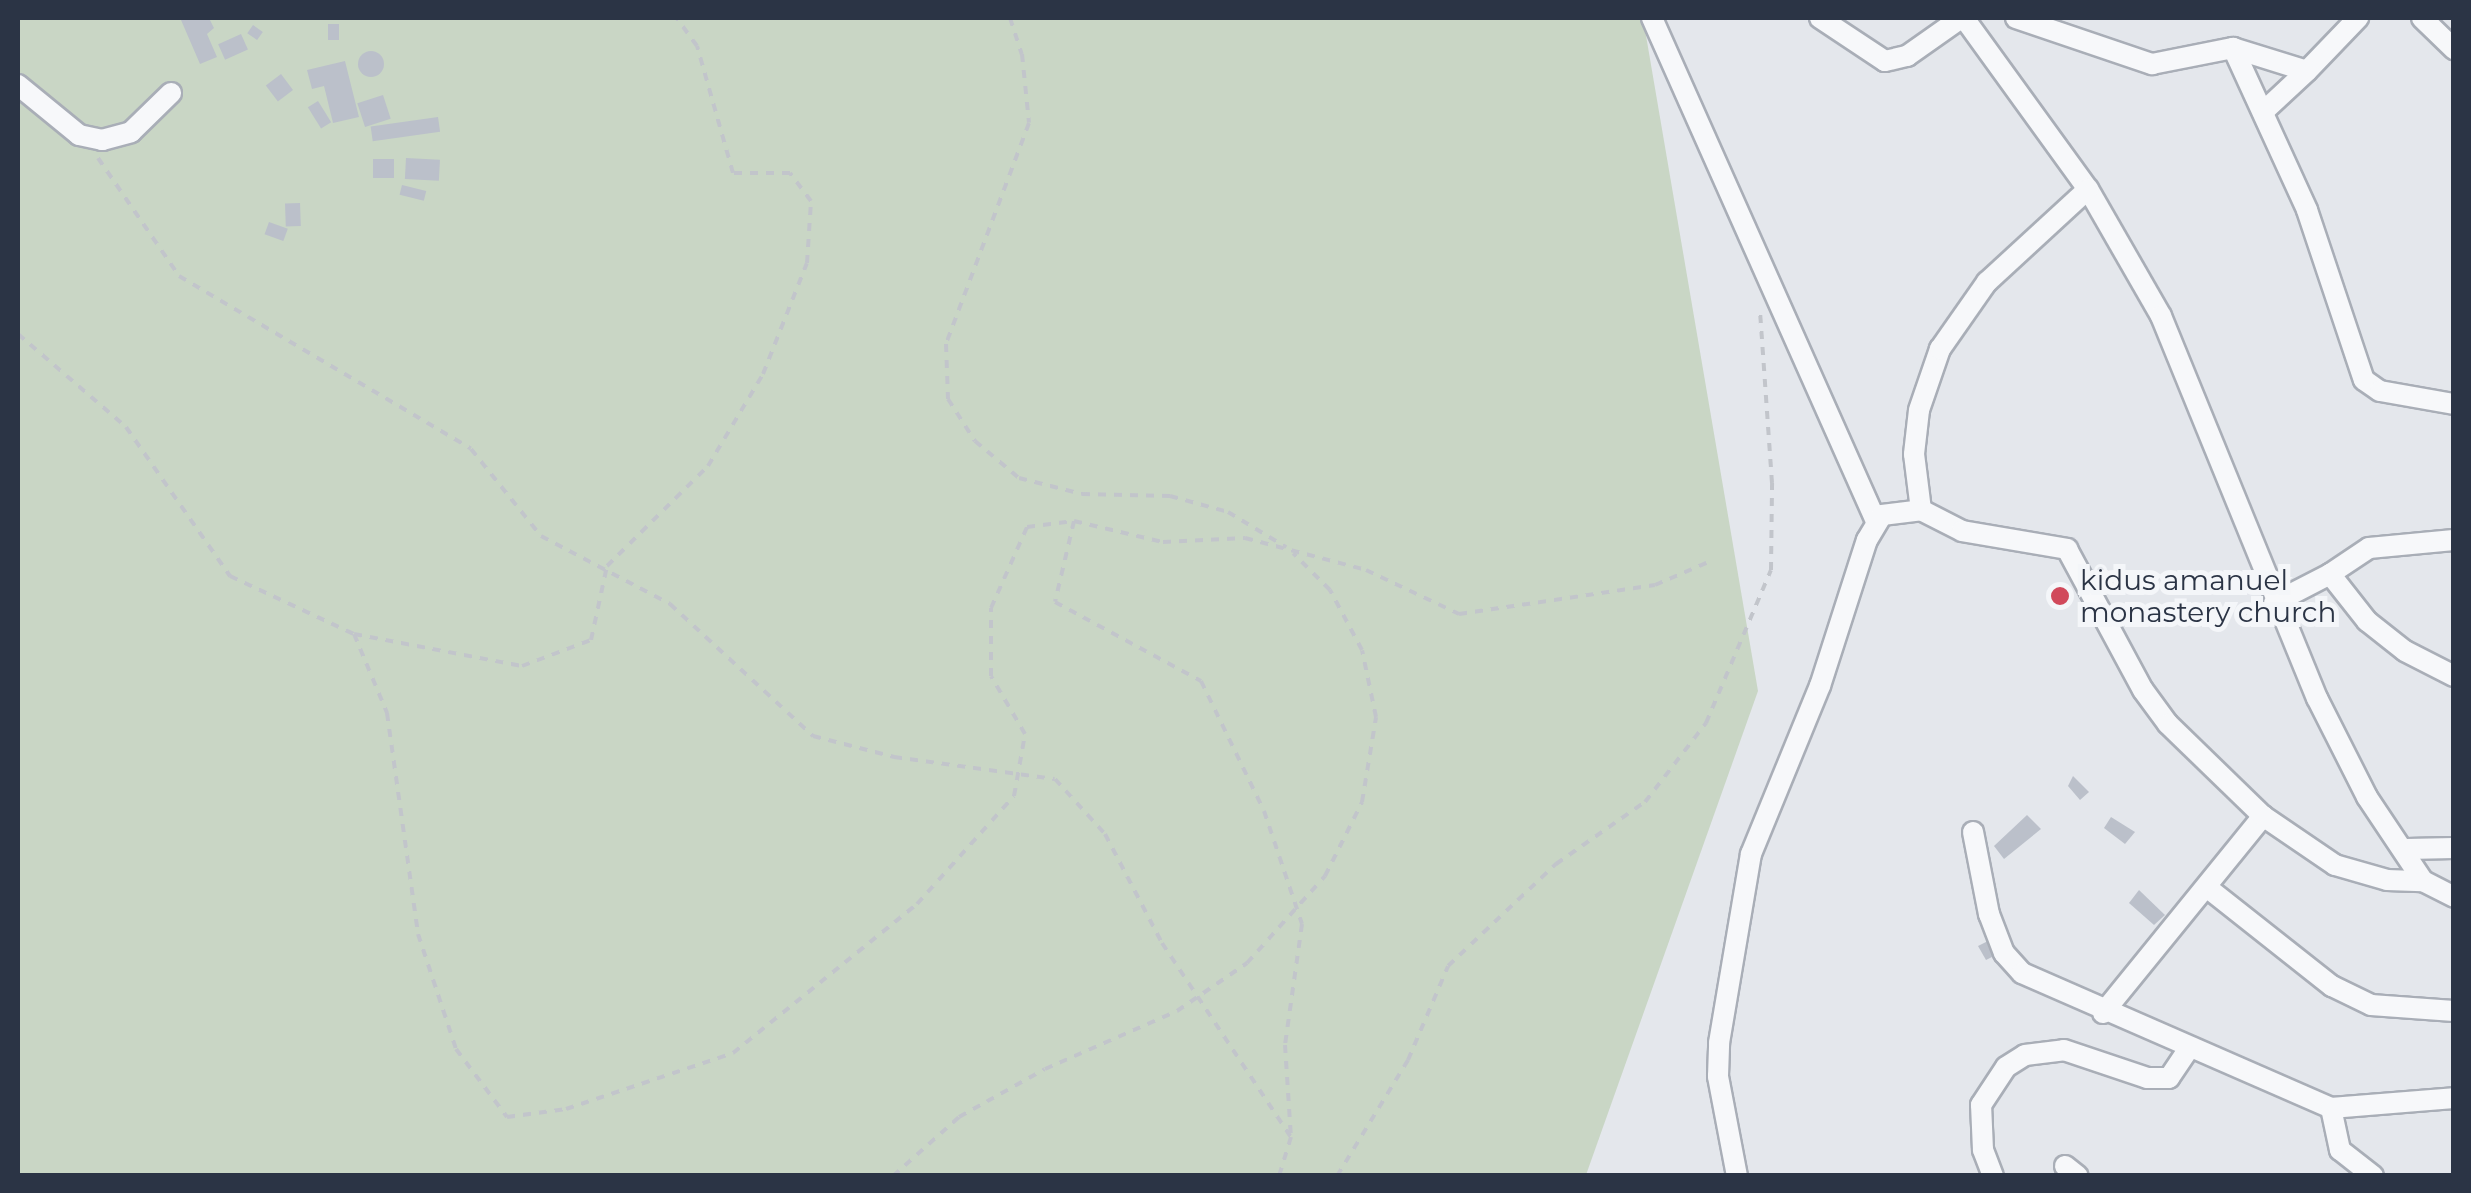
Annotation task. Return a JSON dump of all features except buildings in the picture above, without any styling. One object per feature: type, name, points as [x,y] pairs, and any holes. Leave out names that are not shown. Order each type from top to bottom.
[{"type":"street","points":[[1652,18],[1899,513],[1962,530],[2067,549],[2143,690],[2168,724],[2263,816],[2359,875],[2422,881],[2454,897]]},
{"type":"street","points":[[1820,18],[1886,61],[1906,56],[1962,18],[2088,189],[2161,316],[2274,603],[2367,797],[2407,849],[2422,881]]},
{"type":"street","points":[[2016,18],[2152,64],[2232,48],[2307,71]]},
{"type":"street","points":[[2263,112],[2358,18]]},
{"type":"street","points":[[2422,18],[2454,49]]},
{"type":"street","points":[[2232,48],[2307,210],[2364,380],[2380,391],[2454,404]]},
{"type":"street","points":[[18,85],[79,135],[102,140],[131,132],[171,93]]},
{"type":"street","points":[[1737,1176],[1718,1076],[1719,1043],[1751,854],[1820,686],[1899,513],[1914,454],[1918,410],[1940,349],[1987,282],[2088,189]]},
{"type":"street","points":[[2274,603],[2369,548],[2454,540]]},
{"type":"street","points":[[2330,574],[2367,621],[2405,651],[2454,676]]},
{"type":"street","points":[[2103,1013],[2208,889],[2263,816]]},
{"type":"street","points":[[1974,832],[1989,914],[2004,953],[2022,973],[2103,1013],[2331,1108],[2454,1098]]},
{"type":"street","points":[[2407,849],[2454,848]]},
{"type":"street","points":[[2208,889],[2294,960],[2358,999],[2454,1011]]},
{"type":"street","points":[[1993,1176],[1983,1150],[1982,1105],[2006,1067],[2025,1056],[2064,1050],[2147,1078],[2169,1078],[2189,1048]]},
{"type":"street","points":[[2331,1108],[2340,1150],[2374,1176]]},
{"type":"path","points":[[18,334],[126,427],[230,576],[354,634],[522,666],[590,640],[607,566],[708,466],[763,374],[807,263],[811,201],[790,172],[733,172],[697,46],[677,18]]},
{"type":"path","points":[[893,1176],[960,1117],[1197,998],[1246,963],[1325,876],[1362,802],[1376,717],[1362,650],[1330,590],[1290,550],[1228,512],[1170,496],[1082,494],[1020,478],[976,441],[948,399],[946,344],[1029,123],[1022,54],[1010,18]]},
{"type":"path","points":[[79,135],[124,190],[179,276],[471,450],[541,536],[607,566],[670,604],[812,736],[894,756],[1056,779],[1105,834],[1197,998],[1291,1138]]},
{"type":"path","points":[[1337,1176],[1408,1060],[1448,966],[1556,864],[1645,802],[1706,723],[1770,570],[1772,484],[1760,310]]},
{"type":"path","points":[[354,634],[388,713],[423,950],[456,1049],[507,1117],[566,1109],[733,1053],[917,904],[1014,796],[1025,734],[991,676],[991,608],[1027,527],[1074,521],[1164,542],[1245,538],[1366,570],[1459,614],[1655,585],[1706,563]]},
{"type":"path","points":[[1074,521],[1056,602],[1201,681],[1264,812],[1302,924],[1285,1045],[1291,1138],[1279,1176]]},
{"type":"green space","points":[[18,18],[1643,18],[1758,691],[1586,1175],[18,1175]]},
{"type":"place","name":"kidus amanuel monastery church","points":[[2060,596]]}]
